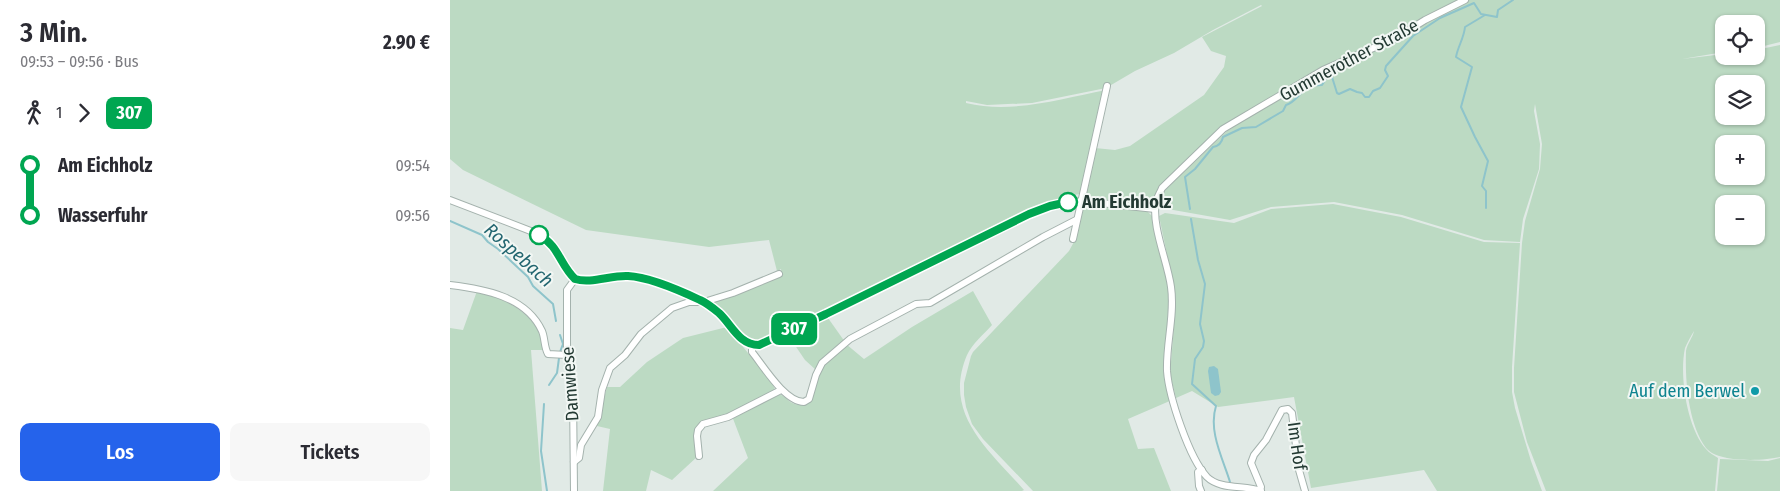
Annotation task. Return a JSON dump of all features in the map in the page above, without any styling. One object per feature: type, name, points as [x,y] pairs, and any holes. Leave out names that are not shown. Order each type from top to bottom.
[{"type":"street","name":"Gummerother Straße","points":[[1155,208],[1156,199],[1162,188],[1223,129],[1323,70],[1396,38],[1425,20],[1465,0]]},
{"type":"street","points":[[1073,239],[1107,86]]},
{"type":"street","points":[[450,200],[541,236],[554,248],[575,279],[629,276],[672,288],[704,302],[719,313],[738,336],[752,345],[764,343],[1029,214],[1050,206],[1082,201],[1155,208],[1155,217],[1171,288],[1167,370],[1180,421],[1191,450],[1202,470],[1209,478],[1217,483],[1261,491]]},
{"type":"street","points":[[752,345],[752,352],[781,390],[794,401],[804,402],[809,399],[822,363],[850,339],[916,304],[930,303],[1043,237],[1076,220]]},
{"type":"street","points":[[574,462],[579,458],[581,445],[598,417],[602,390],[610,368],[625,355],[641,334],[672,308],[689,302],[704,302],[733,293],[779,274]]},
{"type":"street","name":"Damwiese","points":[[574,491],[573,392],[567,355],[567,290],[575,279]]},
{"type":"street","points":[[450,285],[488,291],[520,305],[542,331],[548,354],[567,355]]},
{"type":"street","points":[[699,456],[697,436],[698,430],[703,424],[728,417],[781,390]]},
{"type":"street","name":"Im Hof","points":[[1261,491],[1251,463],[1282,410],[1288,409],[1292,413],[1299,470],[1305,491]]},
{"type":"street","points":[[1201,491],[1198,472],[1202,470]]},
{"type":"green space","points":[[450,0],[1780,0],[1780,42],[1765,46],[1765,15],[1715,15],[1715,54],[1682,59],[1715,55],[1715,65],[1765,65],[1765,48],[1780,45],[1780,457],[1741,460],[1720,456],[1706,448],[1695,427],[1687,388],[1686,351],[1694,331],[1685,348],[1683,360],[1684,387],[1689,415],[1699,440],[1710,453],[1718,458],[1715,491],[1546,491],[1527,442],[1514,392],[1522,243],[1525,221],[1540,169],[1542,144],[1535,104],[1534,111],[1540,144],[1539,169],[1523,219],[1520,242],[1484,240],[1402,215],[1334,202],[1271,207],[1230,220],[1162,208],[1159,203],[1164,191],[1227,131],[1313,78],[1222,127],[1147,205],[1093,198],[1085,192],[1095,148],[1115,150],[1130,146],[1204,95],[1224,67],[1226,56],[1211,51],[1202,37],[1261,5],[1106,88],[1032,103],[987,105],[966,101],[966,103],[983,106],[1018,106],[1054,101],[1106,90],[1080,194],[1062,197],[762,342],[748,340],[714,306],[713,302],[782,275],[781,269],[777,271],[769,240],[709,247],[586,230],[463,170],[450,159]]},
{"type":"green space","points":[[1333,204],[1401,217],[1484,242],[1520,243],[1512,392],[1531,461],[1542,491],[1437,491],[1424,470],[1311,488],[1294,397],[1218,407],[1192,391],[1176,398],[1170,374],[1174,326],[1174,288],[1159,216],[1165,213],[1234,223],[1271,209]]},
{"type":"green space","points":[[1107,206],[1147,211],[1152,216],[1169,289],[1165,373],[1172,400],[1128,419],[1138,449],[1154,448],[1171,491],[1033,491],[983,439],[972,424],[964,395],[964,383],[971,356],[1069,251],[1075,240],[1083,208],[1101,209]]},
{"type":"green space","points":[[477,291],[504,300],[520,310],[534,323],[541,335],[544,350],[531,350],[542,491],[450,491],[450,328],[463,330]]},
{"type":"green space","points":[[973,291],[992,325],[975,343],[967,355],[961,376],[960,395],[965,413],[973,430],[1024,490],[713,491],[748,458],[732,416],[777,394],[792,403],[805,404],[823,365],[846,344],[864,359],[912,327]]},
{"type":"green space","points":[[828,318],[845,342],[816,370],[805,360],[788,335]]},
{"type":"green space","points":[[727,327],[773,384],[775,390],[697,430],[698,456],[672,480],[651,470],[646,491],[603,491],[610,429],[597,426],[607,387],[620,387],[647,362],[683,338]]},
{"type":"green space","points":[[1780,458],[1780,491],[1717,491],[1720,459],[1768,461]]},
{"type":"water","points":[[1214,366],[1218,369],[1221,392],[1215,396],[1211,393],[1208,371],[1209,367]]},
{"type":"waterway","points":[[1190,209],[1185,177],[1195,169],[1213,147],[1220,144],[1223,137],[1242,128],[1256,127],[1283,111],[1286,105],[1295,100],[1304,90],[1309,87],[1322,85],[1327,77],[1332,77],[1339,94],[1350,89],[1362,93],[1365,97],[1369,97],[1373,91],[1380,88],[1388,76],[1385,70],[1386,66],[1413,36],[1440,18],[1474,3],[1481,14],[1497,17],[1498,10],[1513,0]]},
{"type":"waterway","points":[[1485,15],[1465,27],[1456,57],[1472,67],[1461,107],[1488,161],[1482,186],[1486,191],[1486,208]]},
{"type":"waterway","points":[[1191,219],[1198,260],[1205,284],[1200,324],[1204,341],[1203,347],[1195,359],[1192,384],[1216,406],[1214,416],[1215,435],[1230,482]]},
{"type":"waterway","name":"Rospebach","points":[[450,221],[482,235],[528,277],[533,286],[553,304],[556,321]]},
{"type":"waterway","name":"Rospebach","points":[[560,335],[563,344],[560,352]]},
{"type":"waterway","name":"Rospebach","points":[[549,385],[557,373],[559,358]]},
{"type":"waterway","name":"Rospebach","points":[[544,404],[541,451],[547,491]]},
{"type":"bus line","name":"307","points":[[539,235],[554,248],[575,279],[629,276],[689,294],[719,313],[745,342],[759,345],[1029,214],[1068,202]]},
{"type":"place","name":"Am Eichholz","points":[[1068,202]]},
{"type":"place","name":"Auf dem Berwel","points":[[1755,391]]}]
